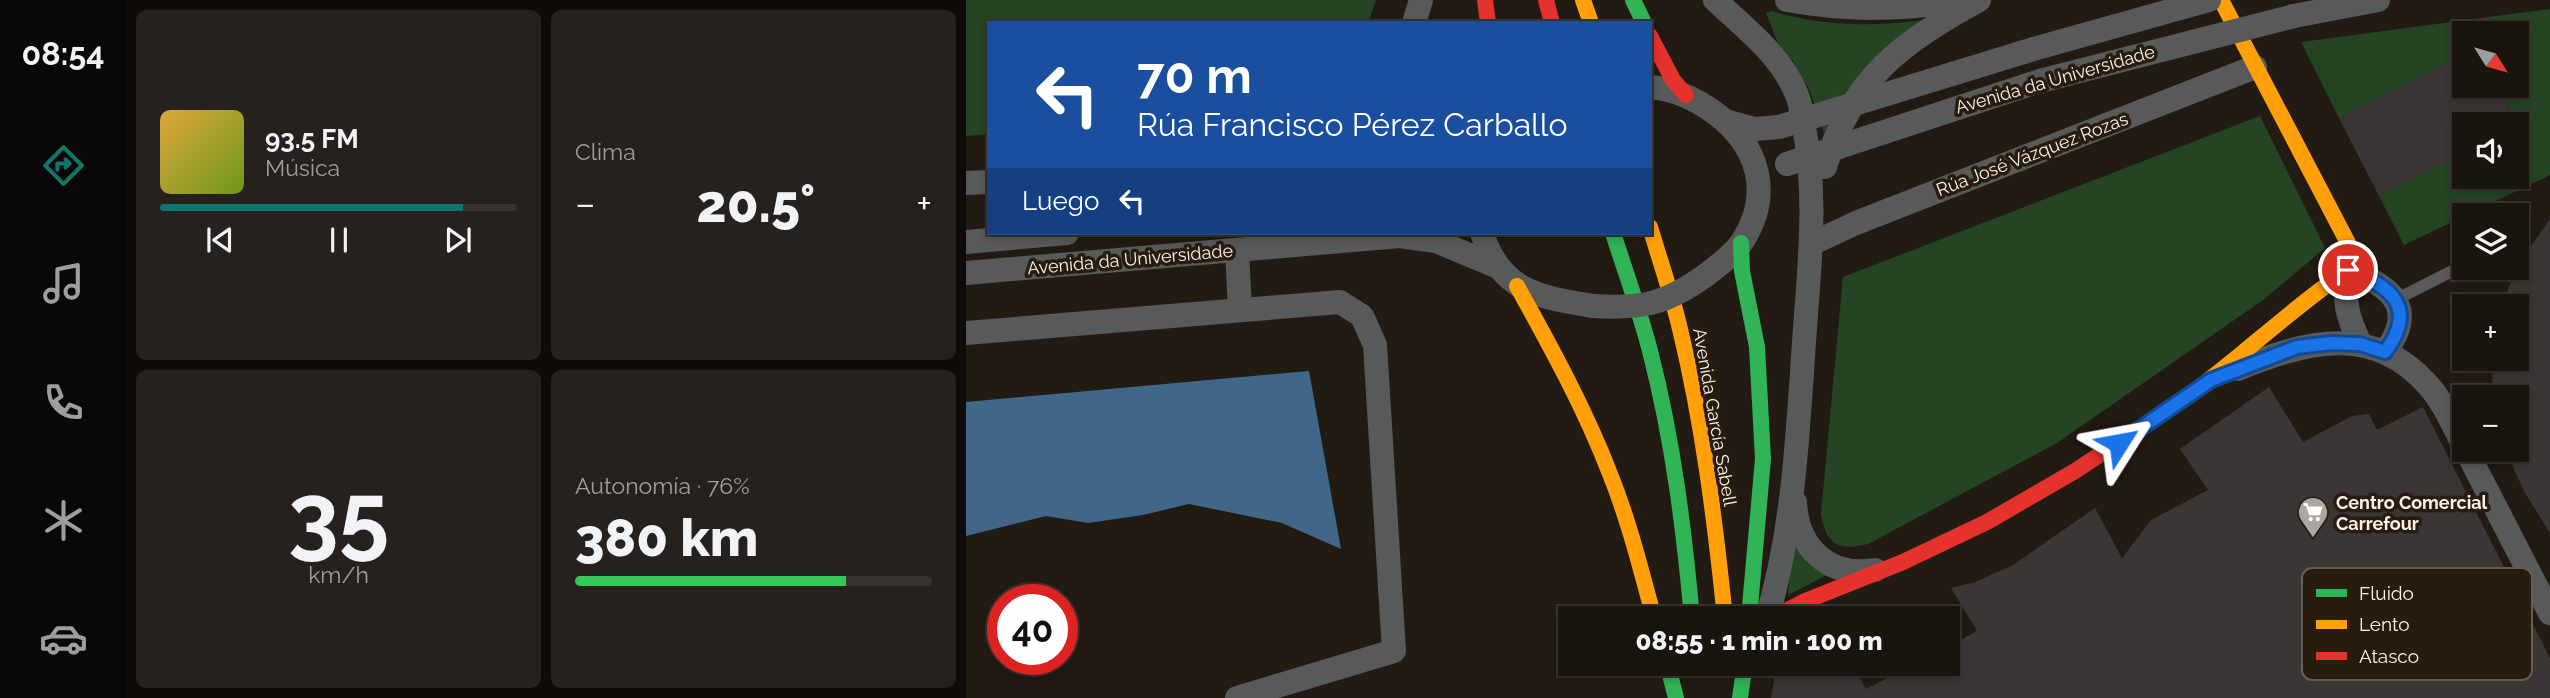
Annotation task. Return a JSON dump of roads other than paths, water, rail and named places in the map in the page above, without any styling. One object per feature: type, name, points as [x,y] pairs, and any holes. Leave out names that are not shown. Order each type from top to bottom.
[{"type":"main road","points":[[1485,0],[1488,21]]},
{"type":"main road","points":[[1546,0],[1551,21]]},
{"type":"main road","points":[[1583,0],[1590,21]]},
{"type":"main road","points":[[1633,0],[1643,21]]},
{"type":"main road","points":[[1795,606],[1895,567],[2025,500],[2119,443],[2211,380],[2322,286],[2348,270],[2348,243],[2221,0]]},
{"type":"main road","points":[[1652,40],[1673,80],[1686,95]]},
{"type":"main road","name":"Avenida García Sabell","points":[[1652,234],[1683,339],[1718,548],[1724,606]]},
{"type":"main road","points":[[1614,235],[1650,351],[1664,408],[1686,547],[1691,606]]},
{"type":"main road","points":[[1741,243],[1742,271],[1757,347],[1763,459],[1750,606]]},
{"type":"main road","points":[[1517,286],[1603,455],[1633,541],[1651,606]]},
{"type":"main road","points":[[1670,676],[1676,698]]},
{"type":"main road","points":[[1727,676],[1727,698]]},
{"type":"main road","points":[[1740,698],[1743,676]]},
{"type":"street","points":[[1415,21],[1421,0]]},
{"type":"street","points":[[1714,0],[1777,61],[1790,79],[1799,99],[1810,173],[1811,244],[1795,473],[1795,507],[1800,530],[1807,546],[1818,558],[1835,566],[1854,571],[1895,567]]},
{"type":"street","points":[[1787,0],[1823,6],[1876,9],[1969,0]]},
{"type":"street","points":[[1811,244],[1821,180],[1834,138],[1872,76],[1902,46],[1979,0]]},
{"type":"street","name":"Avenida da Universidade","points":[[1724,120],[1755,129],[1779,127],[2037,48],[2209,0]]},
{"type":"street","name":"Avenida da Universidade","points":[[1741,243],[1768,184],[1787,164],[2040,81],[2294,16],[2378,0]]},
{"type":"street","name":"Rúa José Vázquez Rozas","points":[[1811,244],[1868,218],[2255,67]]},
{"type":"street","points":[[1652,87],[1686,95],[1724,120],[1742,139],[1754,159],[1758,178],[1758,205]]},
{"type":"street","points":[[966,183],[987,181]]},
{"type":"street","name":"Avenida da Universidade","points":[[966,242],[1045,235]]},
{"type":"street","points":[[1483,235],[1498,267],[1517,286],[1562,301],[1593,306],[1642,306],[1662,301],[1683,292],[1730,256],[1741,243]]},
{"type":"street","name":"Avenida da Universidade","points":[[966,273],[1400,236],[1436,241],[1498,267]]},
{"type":"street","points":[[1237,250],[1240,310]]},
{"type":"street","points":[[2360,344],[2352,327],[2344,296],[2348,270],[2365,276],[2395,300],[2402,313],[2396,338],[2385,352]]},
{"type":"street","points":[[966,333],[1340,302],[1362,316],[1376,345],[1394,651],[1237,698]]},
{"type":"street","points":[[2211,380],[2297,347],[2331,343],[2360,344],[2385,352],[2412,369],[2444,407],[2452,423]]},
{"type":"street","points":[[2472,462],[2527,568]]},
{"type":"street","points":[[1771,606],[1795,473]]},
{"type":"street","points":[[2532,578],[2550,613]]},
{"type":"lane","points":[[2395,300],[2452,271]]},
{"type":"water","points":[[1309,371],[1341,549],[1282,523],[1189,504],[1143,515],[1088,523],[1046,516],[966,536],[966,402]]},
{"type":"place","name":"Centro Comercial Carrefour","points":[[2313,539]]}]
